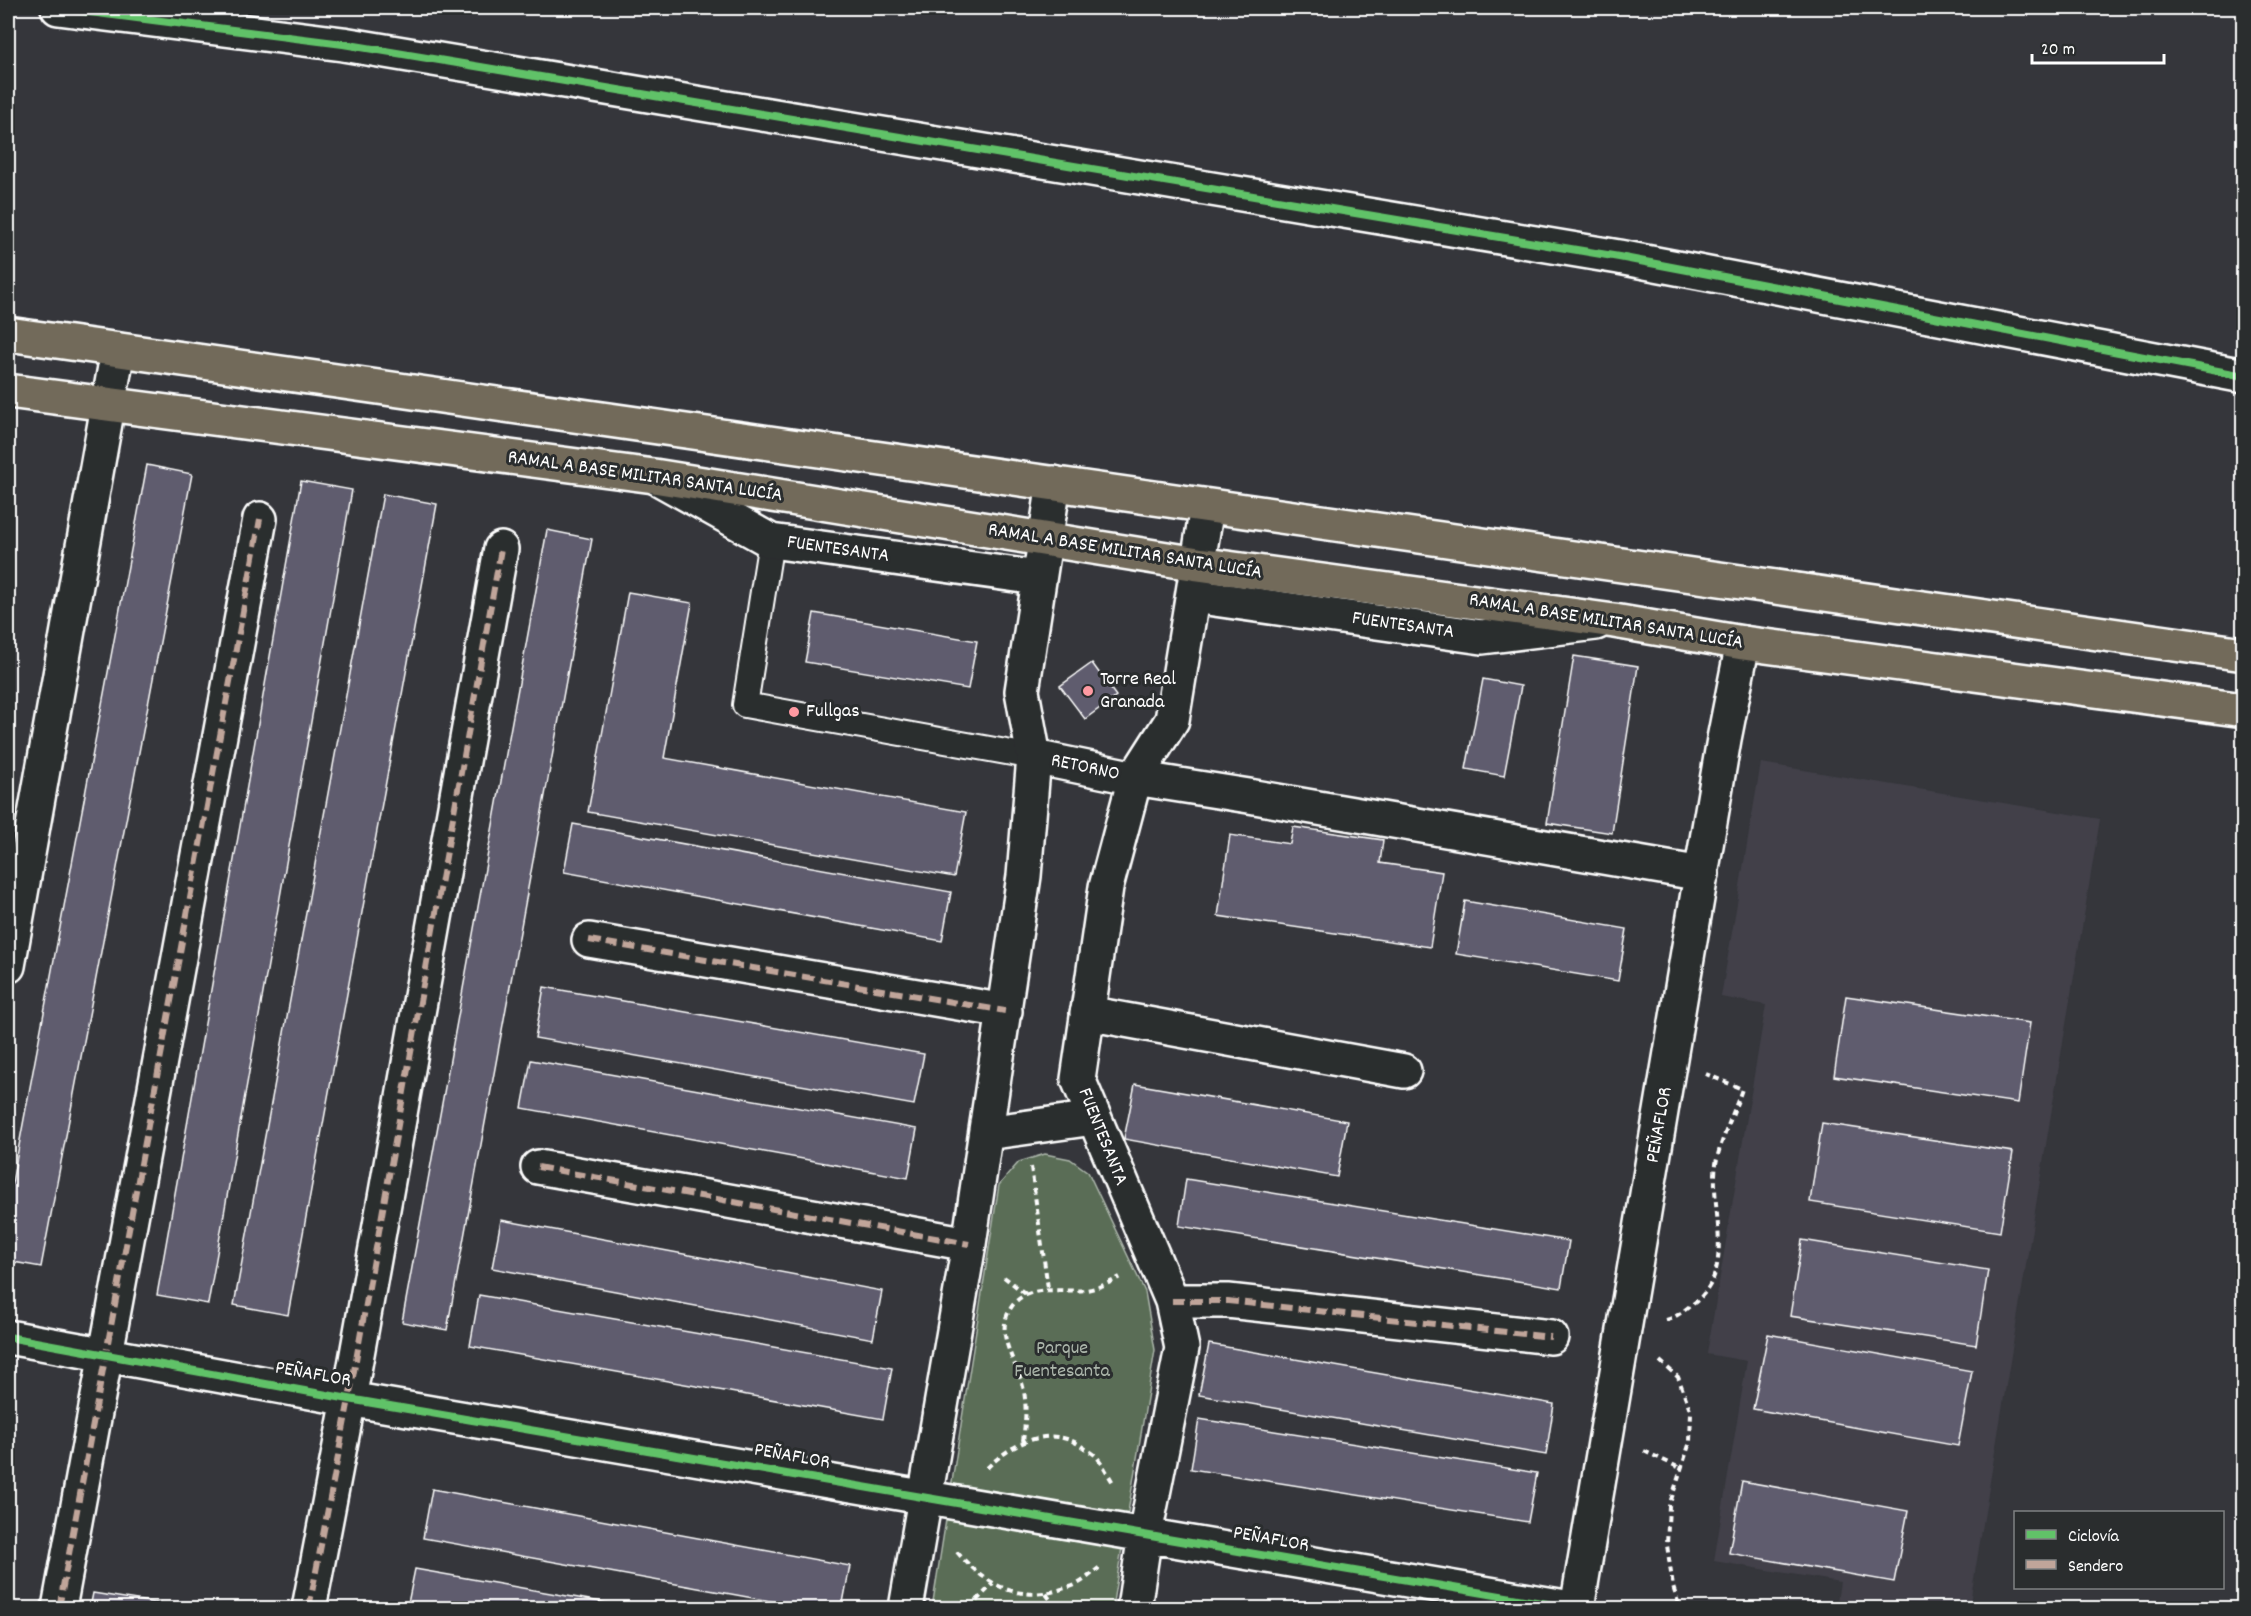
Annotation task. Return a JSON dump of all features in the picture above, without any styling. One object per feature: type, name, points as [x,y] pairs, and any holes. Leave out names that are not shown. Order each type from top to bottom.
[{"type":"main road","points":[[8,334],[2244,654]]},
{"type":"main road","name":"RAMAL A BASE MILITAR SANTA LUCÍA","points":[[8,391],[108,406],[654,476],[1198,564],[1614,621],[1743,643],[2244,710]]},
{"type":"street","points":[[58,8],[343,44],[1595,253],[2244,376]]},
{"type":"street","points":[[8,966],[118,350]]},
{"type":"street","name":"FUENTESANTA","points":[[654,476],[771,541],[1038,579]]},
{"type":"street","points":[[906,1608],[940,1499],[969,1244],[1024,876],[1034,757],[1022,691],[1054,483]]},
{"type":"street","name":"FUENTESANTA","points":[[1134,1608],[1145,1534],[1182,1348],[1172,1300],[1152,1258],[1078,1079],[1106,887],[1135,778],[1172,720],[1207,507]]},
{"type":"street","points":[[59,1608],[260,519]]},
{"type":"street","points":[[309,1608],[349,1399],[501,549]]},
{"type":"street","name":"FUENTESANTA","points":[[1193,596],[1482,637],[1614,621]]},
{"type":"street","name":"PEÑAFLOR","points":[[1577,1608],[1724,739],[1743,643]]},
{"type":"street","name":"RETORNO","points":[[1034,757],[1135,778],[1702,874]]},
{"type":"street","points":[[589,940],[1005,1011]]},
{"type":"street","points":[[1087,1012],[1404,1071]]},
{"type":"street","points":[[986,1133],[1094,1118]]},
{"type":"street","points":[[538,1167],[969,1244]]},
{"type":"street","points":[[1172,1300],[1228,1301],[1551,1337]]},
{"type":"street","name":"PEÑAFLOR","points":[[8,1337],[349,1399],[1570,1608]]},
{"type":"lane","points":[[771,541],[745,705],[1034,757]]},
{"type":"path","points":[[1625,1330],[1672,1318],[1700,1299],[1716,1273],[1720,1244],[1714,1190],[1716,1161],[1742,1089],[1671,1059]]},
{"type":"path","points":[[1026,1129],[1048,1288]]},
{"type":"path","points":[[1023,1441],[1027,1415],[1024,1389],[1005,1341],[1004,1322],[1012,1304],[1027,1295],[1048,1288],[1085,1290],[1107,1285],[1152,1258]]},
{"type":"path","points":[[1625,1330],[1678,1377],[1691,1412],[1690,1442],[1670,1506],[1667,1545],[1673,1587],[1680,1608]]},
{"type":"path","points":[[940,1499],[1023,1441],[1046,1436],[1073,1441],[1095,1455],[1145,1534],[1076,1585],[1046,1594],[1017,1593],[993,1584],[972,1570],[955,1550]]},
{"type":"path","points":[[969,1608],[993,1584]]},
{"type":"path","points":[[1046,1594],[1057,1608]]},
{"type":"shaded area","points":[[1761,763],[2100,819],[1969,1608],[1836,1608],[1840,1582],[1714,1561],[1747,1361],[1707,1354],[1766,1005],[1721,997]]},
{"type":"green space","name":"Parque Fuentesanta","points":[[1045,1154],[1070,1159],[1088,1172],[1145,1292],[1155,1350],[1112,1608],[932,1608],[999,1185],[1019,1162]]},
{"type":"building","points":[[147,465],[192,474],[41,1267],[8,1261],[8,1204]]},
{"type":"building","points":[[301,481],[352,490],[208,1304],[157,1295]]},
{"type":"building","points":[[383,494],[437,504],[288,1315],[234,1305]]},
{"type":"building","points":[[547,530],[592,539],[447,1330],[402,1322]]},
{"type":"building","points":[[628,592],[692,603],[664,758],[966,812],[954,877],[588,812]]},
{"type":"building","points":[[814,613],[977,641],[968,689],[805,662]]},
{"type":"building","points":[[1574,656],[1638,666],[1612,833],[1547,823]]},
{"type":"building","name":"Torre Real Granada","points":[[1092,663],[1116,696],[1085,719],[1060,686]]},
{"type":"building","points":[[1483,679],[1521,686],[1504,776],[1466,769]]},
{"type":"building","points":[[573,824],[951,892],[942,941],[564,872]]},
{"type":"building","points":[[1293,827],[1383,840],[1380,863],[1442,872],[1430,947],[1218,916],[1230,835],[1290,844]]},
{"type":"building","points":[[1465,901],[1627,929],[1618,981],[1456,954]]},
{"type":"building","points":[[544,987],[924,1054],[914,1105],[535,1038]]},
{"type":"building","points":[[1846,996],[2030,1023],[2018,1103],[1834,1076]]},
{"type":"building","points":[[531,1060],[917,1129],[908,1178],[522,1108]]},
{"type":"building","points":[[1135,1084],[1347,1121],[1337,1177],[1124,1139]]},
{"type":"building","points":[[1822,1123],[2013,1152],[2000,1232],[1810,1202]]},
{"type":"building","points":[[1186,1179],[1569,1241],[1561,1288],[1179,1226]]},
{"type":"building","points":[[501,1220],[882,1291],[873,1339],[492,1268]]},
{"type":"building","points":[[1802,1240],[1988,1270],[1976,1345],[1790,1316]]},
{"type":"building","points":[[479,1295],[892,1368],[883,1419],[470,1346]]},
{"type":"building","points":[[1768,1334],[1972,1371],[1958,1446],[1753,1409]]},
{"type":"building","points":[[1209,1344],[1554,1404],[1546,1455],[1199,1395]]},
{"type":"building","points":[[1199,1419],[1537,1473],[1528,1522],[1191,1469]]},
{"type":"building","points":[[1742,1481],[1908,1511],[1894,1582],[1729,1553]]},
{"type":"building","points":[[432,1489],[850,1566],[842,1608],[808,1608],[423,1538]]},
{"type":"building","points":[[415,1569],[635,1608],[407,1608]]},
{"type":"building","points":[[93,1593],[156,1603],[155,1608],[90,1608]]},
{"type":"building","points":[[156,1603],[184,1608],[155,1608]]},
{"type":"marked path","points":[[59,1608],[260,519]]},
{"type":"marked path","points":[[309,1608],[349,1399],[501,549]]},
{"type":"marked path","points":[[589,940],[1005,1011]]},
{"type":"marked path","points":[[538,1167],[969,1244]]},
{"type":"marked path","points":[[1172,1301],[1228,1301],[1551,1337]]},
{"type":"cycle path","points":[[58,8],[343,44],[1619,257],[2244,376]]},
{"type":"cycle path","points":[[8,1337],[349,1399],[1571,1608]]},
{"type":"place","name":"Torre Real Granada","points":[[1088,691]]},
{"type":"place","name":"Fullgas","points":[[794,712]]}]
